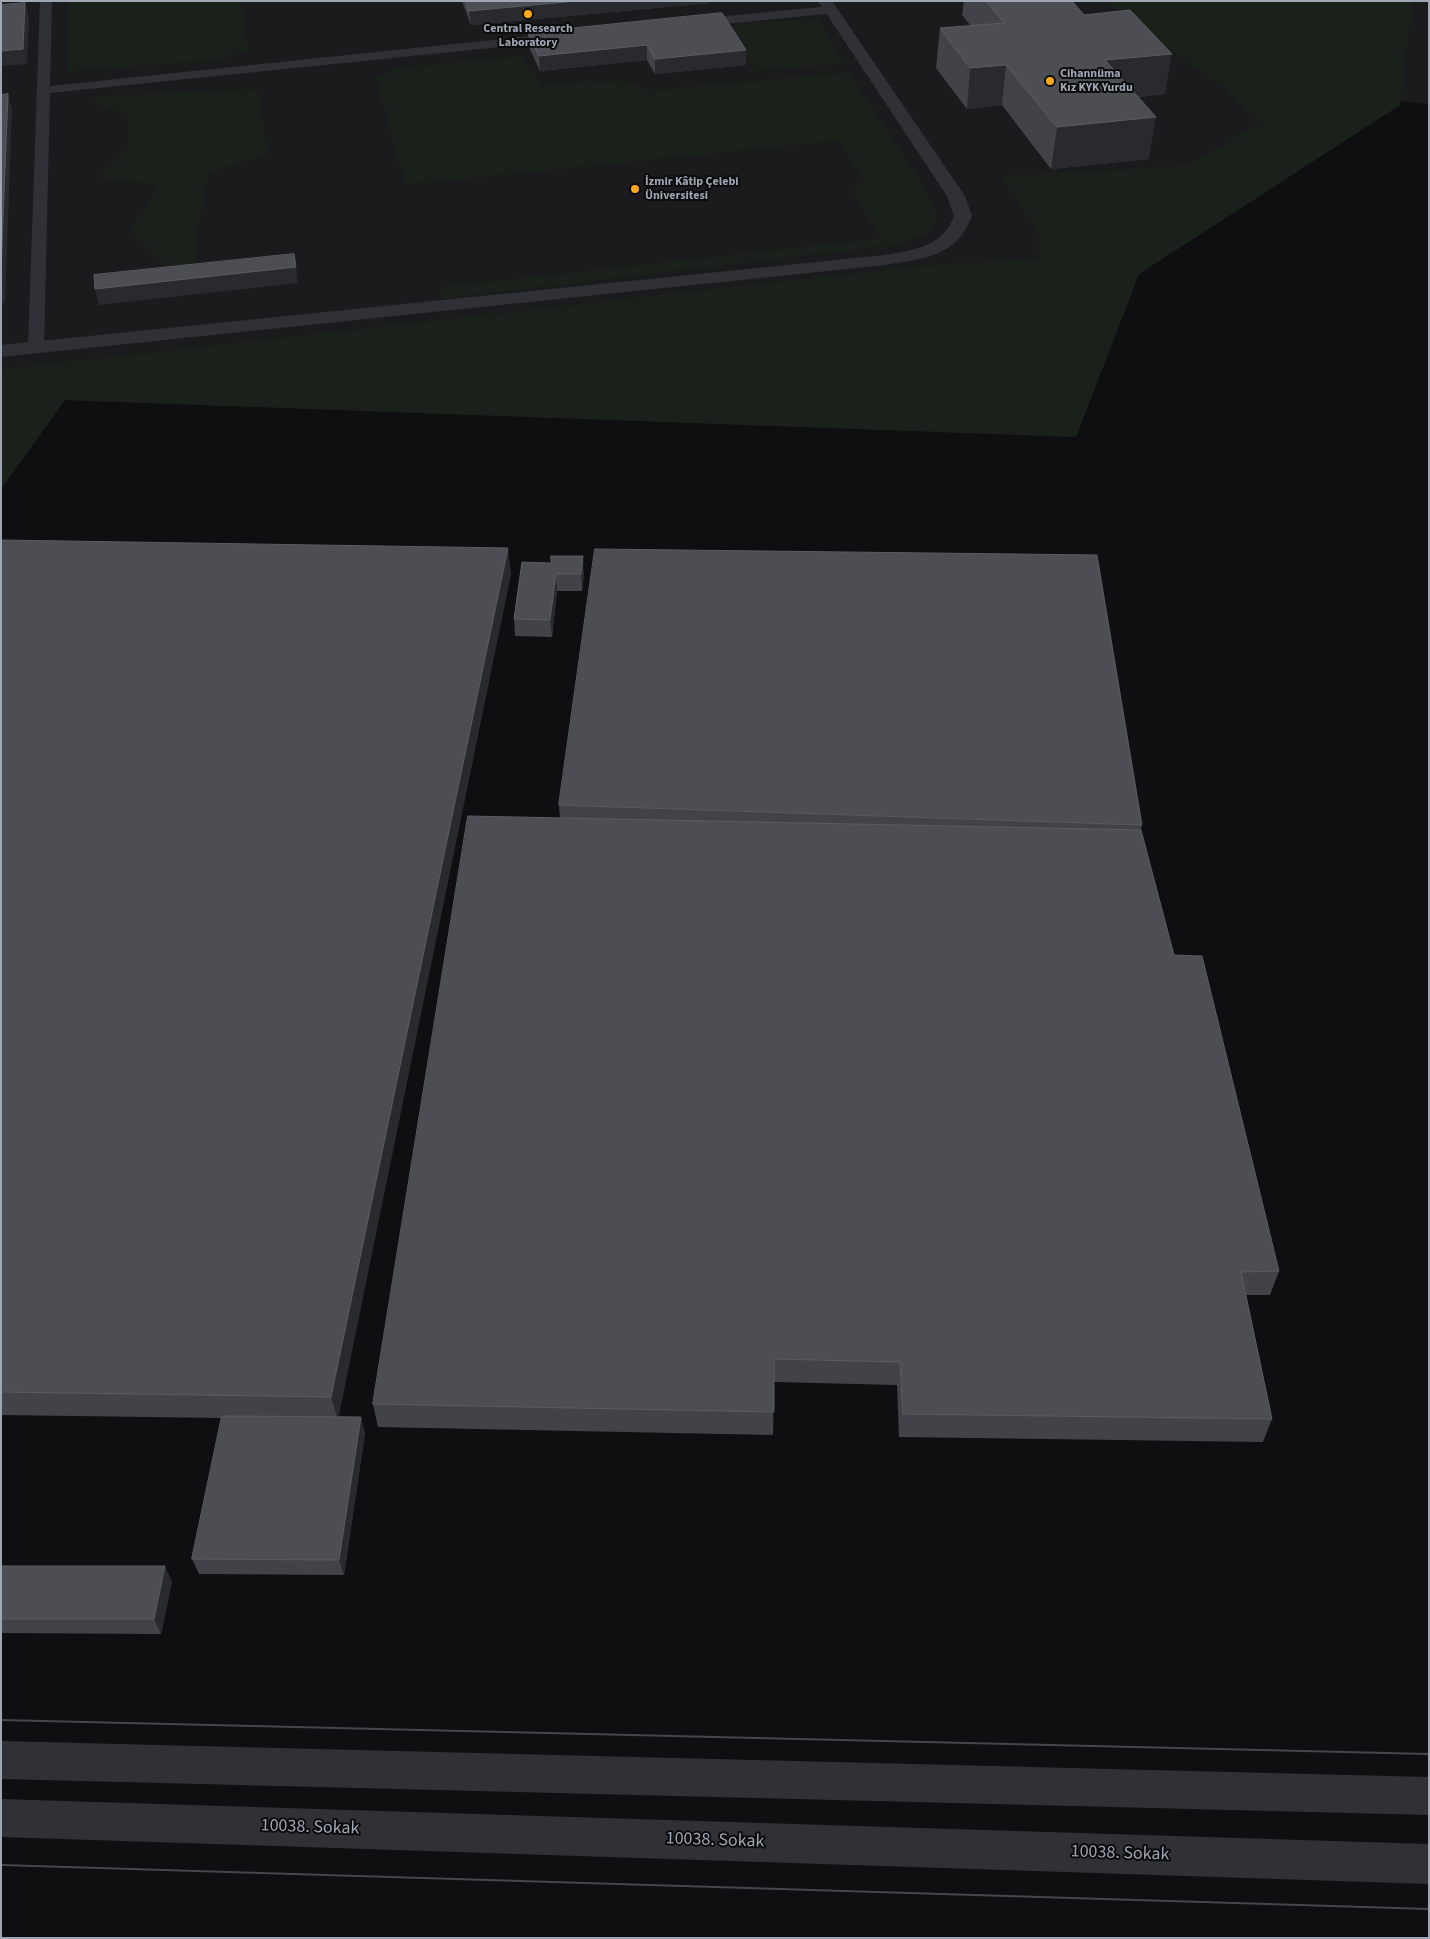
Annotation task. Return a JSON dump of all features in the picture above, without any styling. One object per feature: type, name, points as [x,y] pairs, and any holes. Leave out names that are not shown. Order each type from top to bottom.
[{"type":"street","points":[[1,351],[885,260],[921,254],[946,243],[958,229],[962,216],[956,196],[828,5]]},
{"type":"street","points":[[1,1760],[1429,1796]]},
{"type":"street","name":"10038. Sokak","points":[[1,1818],[1429,1864]]},
{"type":"lane","points":[[36,347],[46,1]]},
{"type":"lane","points":[[683,25],[828,5]]},
{"type":"lane","points":[[44,90],[575,36]]},
{"type":"shaded area","name":"İzmir Kâtip Çelebi Üniversitesi","points":[[1,1],[1429,1],[1429,104],[1401,101],[1400,105],[1139,274],[1076,437],[65,400],[1,489]]},
{"type":"shaded area","points":[[67,1],[240,1],[248,51],[216,61],[68,71]]},
{"type":"shaded area","points":[[1104,1],[1413,1],[1400,105],[1139,274],[1076,437],[65,400],[1,489],[1,369],[923,265],[1038,259],[1039,233],[1001,176],[1189,165],[1261,122],[1218,84]]},
{"type":"shaded area","points":[[817,18],[844,64],[755,71],[731,25]]},
{"type":"shaded area","points":[[521,56],[542,86],[586,80],[627,82],[652,90],[848,72],[925,188],[937,218],[926,234],[897,245],[442,299],[438,287],[881,238],[852,190],[865,182],[839,141],[405,185],[376,78],[402,67]]},
{"type":"shaded area","points":[[257,89],[268,155],[210,172],[197,228],[195,271],[169,270],[130,231],[159,186],[98,177],[128,147],[128,114],[98,105],[94,96]]},
{"type":"building","points":[[466,1],[576,1],[469,11]]},
{"type":"building","points":[[986,1],[1072,1],[1084,15],[1130,10],[1172,54],[1105,60],[1156,117],[1057,127],[1006,65],[970,68],[940,28],[1004,23]]},
{"type":"building","points":[[25,3],[23,49],[1,51],[1,5]]},
{"type":"building","points":[[722,13],[746,50],[655,59],[647,45],[539,56],[528,33]]},
{"type":"building","points":[[8,94],[1,270],[1,95]]},
{"type":"building","points":[[294,254],[296,267],[95,289],[94,275]]},
{"type":"building","points":[[1,540],[508,548],[331,1397],[1,1392]]},
{"type":"building","points":[[595,549],[1097,555],[1142,825],[559,805]]},
{"type":"building","points":[[551,556],[583,556],[581,574],[556,574],[550,620],[514,619],[522,562],[551,563]]},
{"type":"building","points":[[468,816],[1141,830],[1174,955],[1202,956],[1279,1271],[1241,1272],[1272,1419],[903,1414],[900,1362],[774,1359],[774,1412],[373,1404]]},
{"type":"building","points":[[222,1416],[361,1417],[339,1560],[192,1559]]},
{"type":"building","points":[[1,1566],[165,1566],[154,1619],[1,1619]]},
{"type":"tram line","points":[[1,1720],[1429,1754]]},
{"type":"tram line","points":[[1,1865],[1429,1909]]},
{"type":"place","name":"Central Research Laboratory","points":[[528,14]]},
{"type":"place","name":"Cihannüma Kız KYK Yurdu","points":[[1050,81]]},
{"type":"place","name":"İzmir Kâtip Çelebi Üniversitesi","points":[[635,189]]}]
